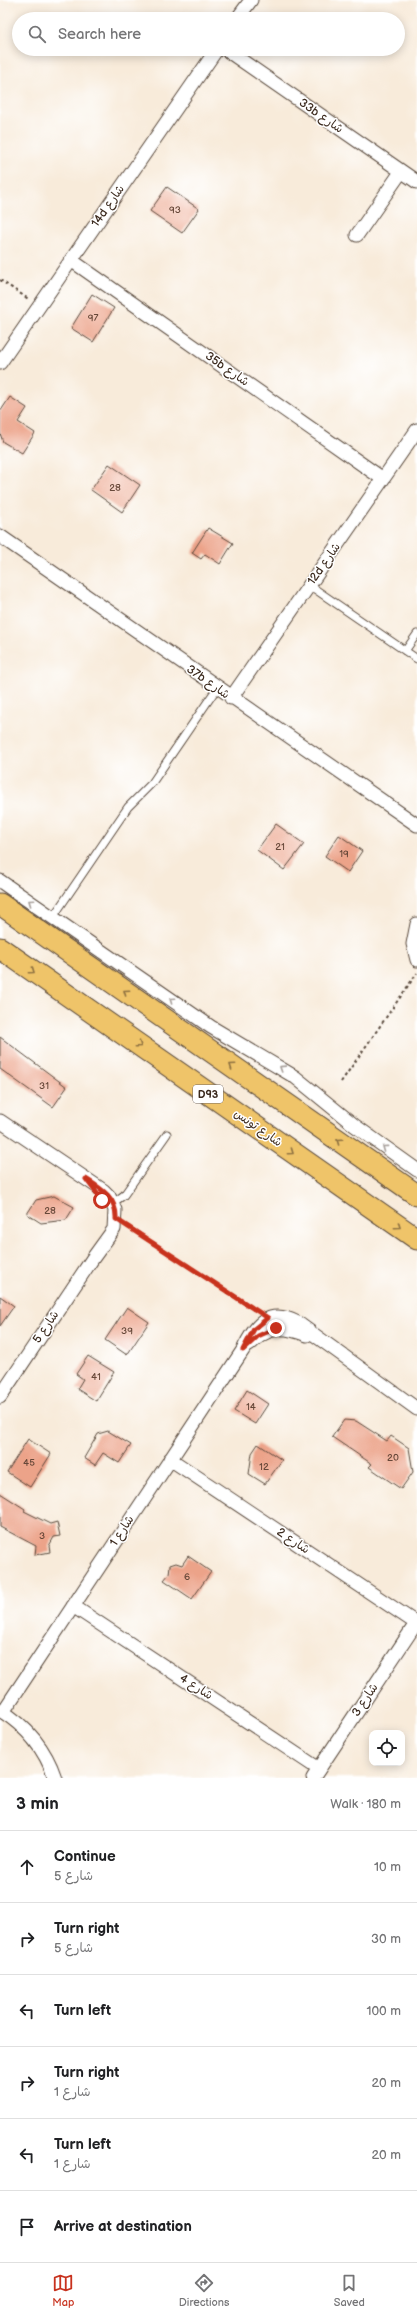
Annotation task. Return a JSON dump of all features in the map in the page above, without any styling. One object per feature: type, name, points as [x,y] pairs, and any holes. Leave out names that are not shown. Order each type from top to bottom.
[{"type":"main road","points":[[0,904],[417,1195]]},
{"type":"main road","name":"شارع تونس","points":[[0,948],[417,1239]]},
{"type":"street","points":[[243,12],[251,0]]},
{"type":"street","name":"14d شارع","points":[[0,363],[212,56]]},
{"type":"street","name":"33b شارع","points":[[234,56],[417,182]]},
{"type":"street","points":[[357,235],[401,172]]},
{"type":"street","name":"35b شارع","points":[[71,260],[383,479]]},
{"type":"street","name":"12d شارع","points":[[231,698],[417,430]]},
{"type":"street","name":"37b شارع","points":[[0,536],[231,698],[417,825]]},
{"type":"street","points":[[0,881],[211,1027],[295,1077],[354,1125],[417,1170]]},
{"type":"street","points":[[416,956],[413,936],[417,924]]},
{"type":"street","name":"شارع 5","points":[[0,1121],[104,1191],[113,1203]]},
{"type":"street","name":"شارع 5","points":[[86,1179],[102,1200],[108,1213],[106,1228],[93,1258]]},
{"type":"street","points":[[113,1203],[116,1219]]},
{"type":"street","name":"شارع 5","points":[[0,1397],[93,1258],[111,1235],[116,1219]]},
{"type":"street","name":"شارع 1","points":[[2,1711],[243,1350],[254,1329],[268,1318],[282,1317],[293,1320],[417,1410]]},
{"type":"street","name":"شارع 1","points":[[243,1350],[258,1336],[276,1328],[294,1330],[318,1339]]},
{"type":"street","name":"شارع 2","points":[[170,1459],[417,1623]]},
{"type":"street","name":"شارع 4","points":[[73,1606],[316,1773]]},
{"type":"street","name":"شارع 3","points":[[316,1773],[417,1623]]},
{"type":"street","points":[[2,1711],[13,1718],[34,1738],[42,1750],[55,1778]]},
{"type":"lane","points":[[309,585],[417,659]]},
{"type":"lane","points":[[405,651],[417,634]]},
{"type":"lane","points":[[53,917],[128,807],[152,783],[217,688]]},
{"type":"lane","points":[[113,1203],[124,1195],[167,1134]]},
{"type":"path","points":[[0,280],[39,307]]},
{"type":"path","points":[[341,1082],[417,973]]},
{"type":"path","points":[[116,1219],[268,1318]]},
{"type":"building","points":[[167,187],[199,209],[182,233],[150,211]]},
{"type":"building","points":[[92,294],[114,308],[93,342],[71,328]]},
{"type":"building","points":[[10,397],[27,408],[18,422],[35,433],[22,453],[3,442],[0,433],[0,412]]},
{"type":"building","points":[[109,464],[140,485],[122,512],[91,490]]},
{"type":"building","points":[[208,528],[233,543],[220,564],[205,554],[201,559],[192,553]]},
{"type":"building","points":[[276,824],[304,844],[284,870],[257,850]]},
{"type":"building","points":[[339,835],[362,851],[348,872],[325,856]]},
{"type":"building","points":[[0,1037],[67,1087],[53,1107],[0,1069]]},
{"type":"building","points":[[54,1196],[74,1207],[66,1220],[41,1223],[27,1214],[36,1200]]},
{"type":"building","points":[[0,1296],[14,1306],[0,1326]]},
{"type":"building","points":[[127,1307],[149,1322],[127,1355],[105,1340]]},
{"type":"building","points":[[88,1356],[114,1372],[96,1401],[77,1389],[83,1379],[76,1374]]},
{"type":"building","points":[[247,1390],[268,1404],[255,1424],[234,1411]]},
{"type":"building","points":[[344,1420],[356,1421],[387,1441],[391,1436],[409,1448],[413,1472],[401,1489],[369,1467],[372,1464],[332,1437]]},
{"type":"building","points":[[108,1431],[131,1445],[119,1463],[103,1453],[95,1465],[84,1458],[98,1434]]},
{"type":"building","points":[[28,1439],[51,1454],[30,1487],[7,1472]]},
{"type":"building","points":[[258,1444],[282,1460],[265,1484],[249,1474],[252,1453]]},
{"type":"building","points":[[0,1493],[25,1509],[24,1511],[50,1524],[57,1522],[60,1536],[54,1537],[49,1546],[50,1552],[35,1555],[36,1546],[0,1527]]},
{"type":"building","points":[[188,1556],[211,1572],[192,1599],[164,1580],[169,1574],[170,1565],[176,1563],[182,1565]]},
{"type":"route","points":[[102,1200],[86,1179],[110,1196],[116,1210],[116,1219],[268,1318],[258,1324],[254,1329],[243,1350],[258,1336],[276,1328]]}]
